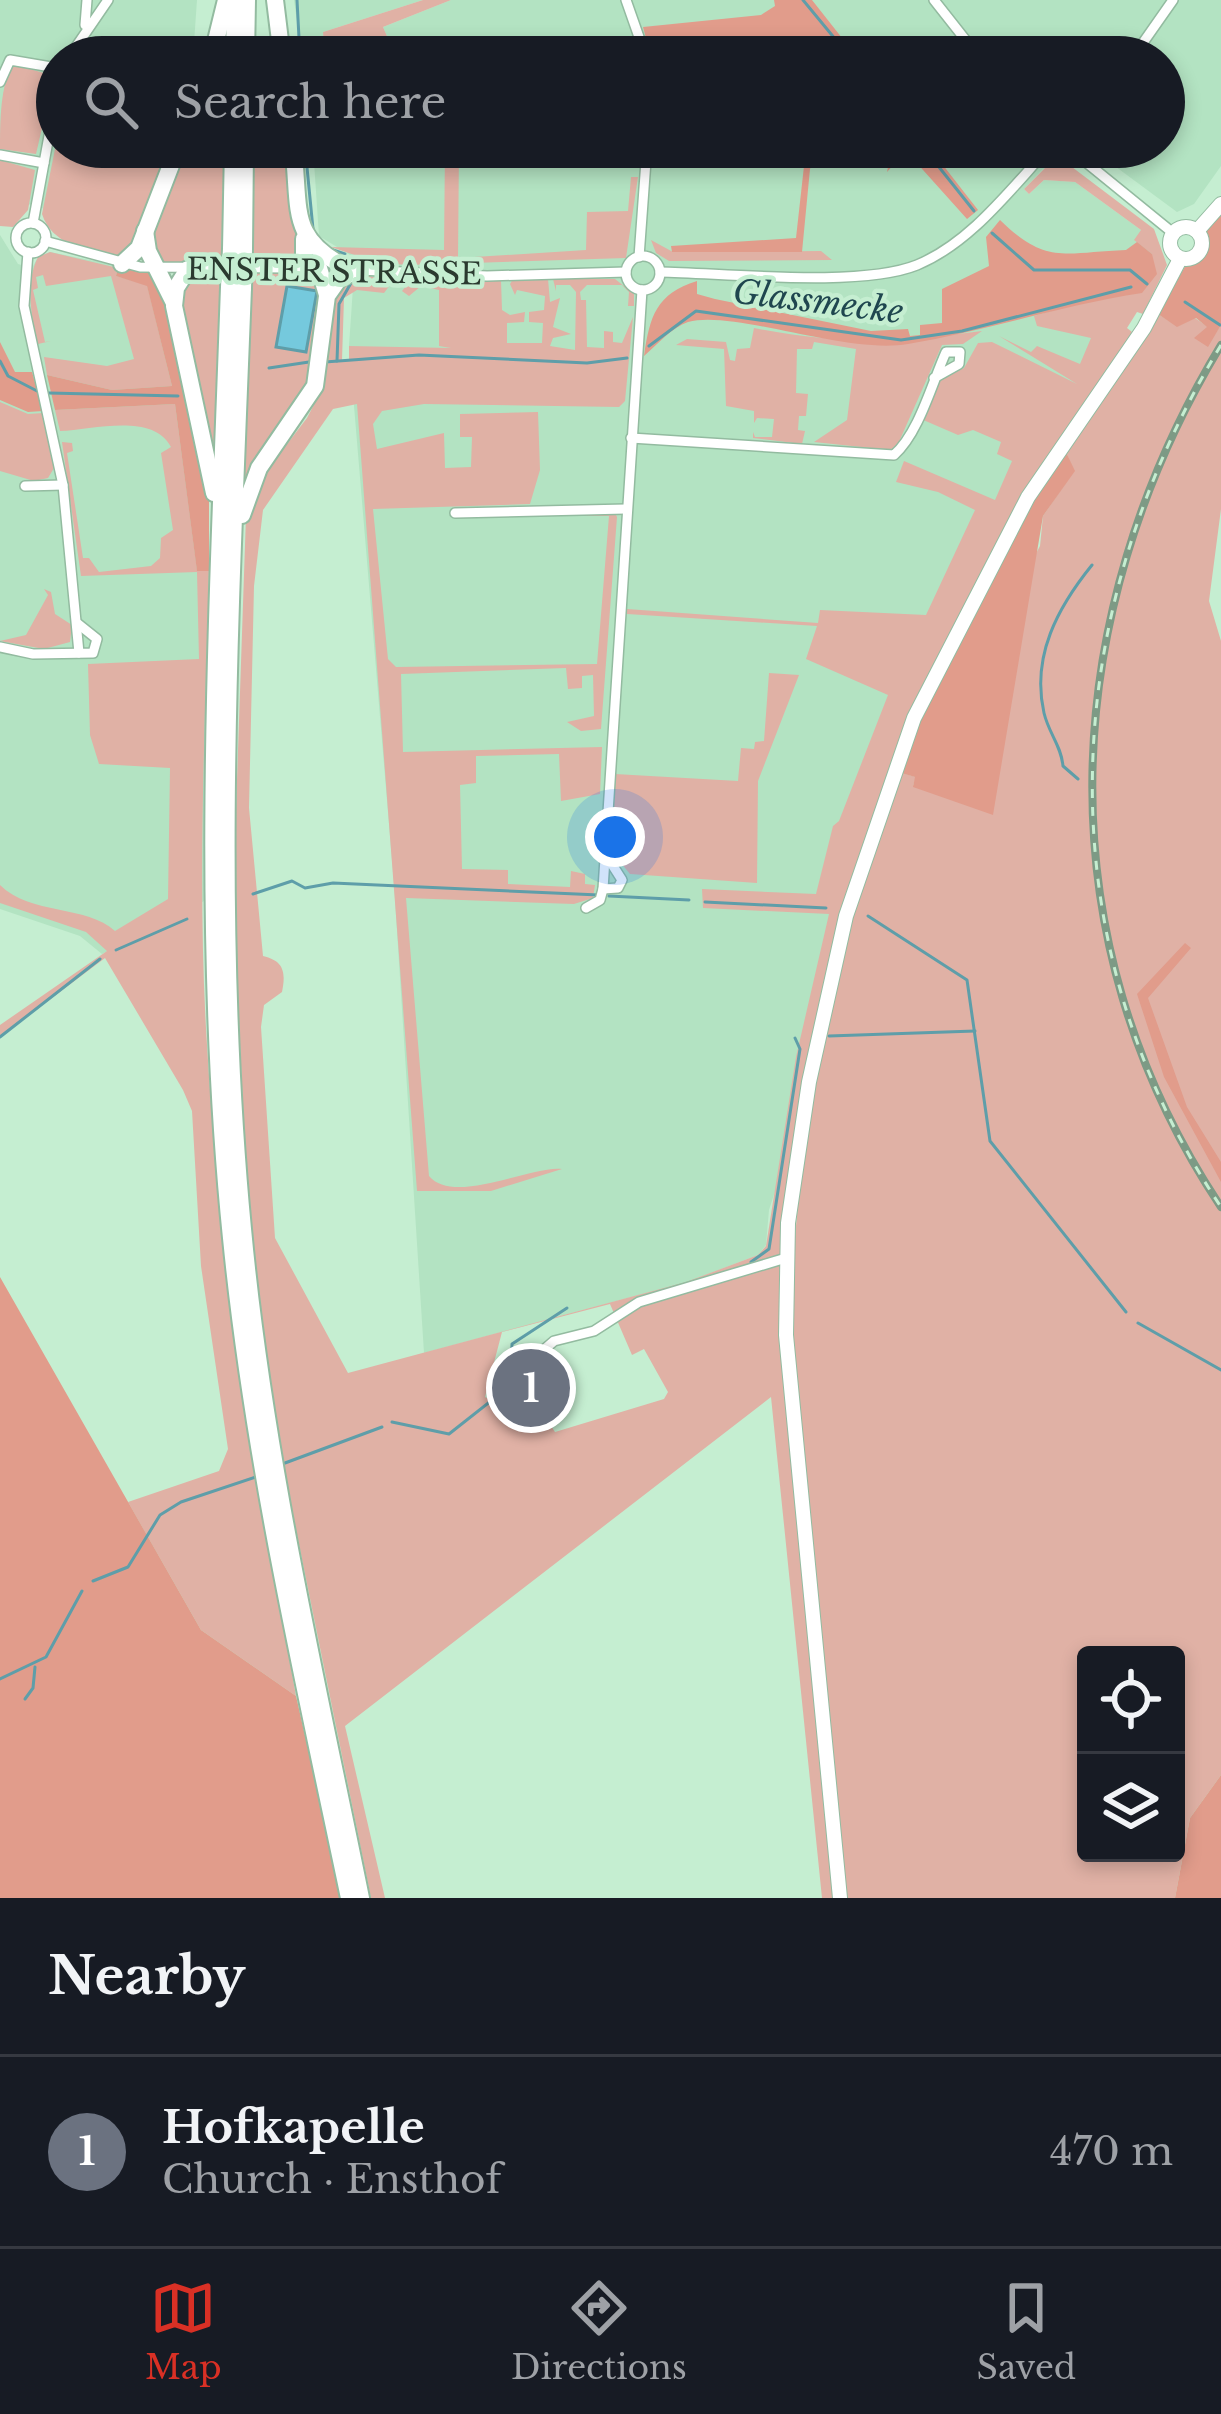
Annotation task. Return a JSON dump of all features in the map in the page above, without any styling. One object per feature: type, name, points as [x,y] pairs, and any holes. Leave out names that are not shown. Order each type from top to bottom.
[{"type":"highway","points":[[217,36],[226,0]]},
{"type":"highway","points":[[234,36],[235,0]]},
{"type":"highway","points":[[246,36],[247,0]]},
{"type":"highway","points":[[275,0],[279,36]]},
{"type":"highway","points":[[122,264],[136,253],[170,168]]},
{"type":"highway","points":[[233,168],[237,249]]},
{"type":"highway","points":[[243,168],[225,598],[220,961],[244,1357],[267,1498],[349,1898]]},
{"type":"highway","points":[[295,268],[304,257],[296,168]]},
{"type":"highway","points":[[146,230],[174,306],[212,474],[225,598]]},
{"type":"highway","points":[[304,239],[316,253],[354,270]]},
{"type":"highway","points":[[225,598],[249,489],[307,405],[321,360],[327,296],[319,268]]},
{"type":"highway","points":[[174,306],[176,288],[188,269]]},
{"type":"highway","points":[[327,296],[339,279],[354,270]]},
{"type":"highway","points":[[220,961],[258,1357],[280,1495],[362,1898]]},
{"type":"main road","points":[[840,1898],[788,1365],[786,1258],[796,1153],[830,980],[863,856],[908,735],[1028,497],[1144,328],[1180,259],[1200,253],[1197,231],[1221,204]]},
{"type":"main road","points":[[1180,259],[1170,244],[1173,233],[1182,227],[1197,231]]},
{"type":"street","points":[[84,31],[87,0]]},
{"type":"street","points":[[81,36],[108,0]]},
{"type":"street","points":[[626,0],[639,36]]},
{"type":"street","points":[[934,0],[962,36]]},
{"type":"street","points":[[1148,36],[1173,0]]},
{"type":"street","points":[[0,82],[10,60],[36,64]]},
{"type":"street","points":[[0,155],[36,162]]},
{"type":"street","points":[[4,229],[16,233],[33,223],[43,168]]},
{"type":"street","points":[[642,290],[628,282],[626,272],[639,256],[645,168]]},
{"type":"street","points":[[660,272],[869,274],[914,266],[979,223],[1029,168]]},
{"type":"street","points":[[1096,168],[1173,233]]},
{"type":"street","points":[[16,233],[17,244],[28,252],[40,250],[44,231],[33,223]]},
{"type":"street","name":"ENSTER STRASSE","points":[[45,241],[122,264],[158,268],[319,268],[487,276],[626,272]]},
{"type":"street","points":[[28,252],[23,307],[64,485],[79,653]]},
{"type":"street","points":[[639,256],[653,260],[660,272]]},
{"type":"street","points":[[642,290],[655,285],[660,272]]},
{"type":"street","points":[[586,908],[600,900],[602,889],[642,290]]},
{"type":"street","points":[[631,438],[894,455],[903,446],[934,378]]},
{"type":"street","points":[[25,486],[64,485]]},
{"type":"street","points":[[455,513],[626,509]]},
{"type":"street","points":[[0,646],[33,654],[93,652],[98,643],[77,623]]},
{"type":"street","points":[[602,889],[618,888],[622,880],[604,850]]},
{"type":"street","points":[[516,1388],[532,1360],[554,1342],[594,1331],[639,1302],[786,1258]]},
{"type":"shaded area","points":[[0,0],[197,0],[194,36],[36,36],[36,168],[54,168],[48,210],[28,204],[0,223]]},
{"type":"shaded area","points":[[294,0],[423,0],[323,32],[323,36],[299,36]]},
{"type":"shaded area","points":[[423,0],[451,0],[383,27],[387,36],[323,36],[323,32]]},
{"type":"shaded area","points":[[451,0],[1221,0],[1221,166],[1194,204],[1177,212],[1117,168],[1185,168],[1185,36],[387,36],[383,27]]},
{"type":"shaded area","points":[[774,0],[812,0],[840,36],[645,36],[643,27],[761,15],[775,6]]},
{"type":"shaded area","points":[[13,64],[36,71],[36,154],[0,149],[3,93]]},
{"type":"shaded area","points":[[0,160],[35,170],[28,210],[13,227],[0,226]]},
{"type":"shaded area","points":[[51,168],[164,168],[136,246],[123,258],[65,241],[42,214]]},
{"type":"shaded area","points":[[173,168],[224,168],[213,465],[178,306],[190,275],[215,274],[215,261],[163,263],[152,237],[157,206]]},
{"type":"shaded area","points":[[253,168],[291,168],[301,253],[286,261],[261,262],[260,271],[312,272],[324,281],[307,387],[241,490]]},
{"type":"shaded area","points":[[314,168],[1048,168],[1024,189],[1029,194],[1044,180],[1075,182],[1141,230],[1152,254],[988,533],[769,1210],[766,1245],[758,1255],[687,1282],[424,1353],[394,884],[349,346],[355,258],[319,236]]},
{"type":"shaded area","points":[[445,168],[459,168],[458,258],[586,250],[587,212],[628,211],[631,177],[638,177],[626,258],[409,265],[378,263],[331,247],[444,250]]},
{"type":"shaded area","points":[[804,168],[810,168],[802,252],[672,252],[671,246],[796,238]]},
{"type":"shaded area","points":[[921,168],[945,168],[978,210],[967,219]]},
{"type":"shaded area","points":[[1045,168],[1073,168],[1154,229],[1167,265],[1143,314],[1137,312],[1127,328],[1132,332],[1122,352],[1029,488],[982,571],[931,674],[862,850],[784,1209],[790,1328],[800,1186],[822,1046],[855,909],[898,772],[916,777],[913,786],[1040,546],[1043,516],[1074,471],[1065,450],[1158,314],[1177,326],[1195,318],[1208,327],[1207,346],[1221,325],[1221,509],[1209,601],[1221,641],[1221,1775],[1190,1818],[1185,1845],[1185,1646],[1077,1646],[1077,1862],[1182,1862],[1175,1898],[822,1898],[771,1397],[345,1726],[385,1898],[371,1898],[281,1456],[247,1190],[233,898],[246,516],[255,486],[307,418],[321,391],[334,293],[360,274],[393,281],[384,293],[357,290],[344,298],[342,360],[349,359],[349,346],[451,348],[439,346],[439,290],[421,286],[409,296],[402,291],[411,280],[501,280],[502,310],[510,315],[525,312],[524,322],[507,323],[507,343],[542,343],[543,323],[529,322],[529,312],[544,310],[545,296],[517,290],[515,295],[510,284],[513,279],[548,279],[550,302],[560,298],[553,327],[571,334],[553,338],[550,346],[575,350],[576,292],[570,285],[556,285],[556,291],[553,279],[615,279],[634,294],[634,306],[628,306],[629,292],[622,285],[587,285],[580,292],[581,300],[586,300],[587,347],[604,348],[604,331],[613,332],[613,342],[622,343],[633,317],[625,401],[619,407],[424,404],[382,411],[373,424],[377,449],[444,433],[445,468],[471,467],[472,437],[460,437],[460,414],[538,412],[540,470],[530,504],[373,509],[388,659],[396,667],[597,664],[609,516],[573,516],[615,513],[617,517],[601,729],[581,731],[567,722],[594,716],[593,675],[582,676],[582,688],[568,689],[566,668],[401,674],[403,752],[602,747],[600,794],[561,801],[559,754],[476,756],[476,783],[460,785],[462,869],[508,870],[508,884],[570,887],[571,871],[585,874],[585,884],[595,885],[593,898],[574,904],[406,898],[429,1176],[456,1187],[562,1169],[491,1191],[417,1191],[357,404],[333,409],[263,510],[254,586],[249,808],[263,956],[279,964],[284,979],[282,992],[264,1005],[261,1027],[275,1238],[348,1373],[686,1282],[758,1255],[766,1246],[796,1057],[829,914],[703,908],[702,889],[816,894],[833,826],[888,695],[806,659],[817,626],[627,614],[627,609],[818,623],[820,610],[926,615],[975,510],[938,492],[896,482],[904,461],[995,500],[1012,461],[997,454],[1001,442],[973,430],[958,435],[921,419],[938,381],[964,368],[978,343],[992,342],[1077,384],[999,336],[1031,352],[1037,346],[1080,364],[1091,338],[1037,326],[1034,316],[1083,302],[1152,254],[1134,240],[1141,230],[1075,182],[1044,180],[1029,194],[1024,189]],"holes":[[[610,1304],[632,1355],[644,1349],[668,1392],[664,1399],[555,1432],[537,1404],[500,1405],[485,1397],[502,1332]]]},
{"type":"shaded area","points":[[1221,214],[1221,325],[1208,347],[1194,338],[1207,327],[1196,318],[1177,327],[1158,314],[1187,263],[1204,256],[1207,231]]},
{"type":"shaded area","points":[[1000,220],[1031,244],[1058,253],[1126,250],[1137,242],[1152,254],[1157,274],[1142,293],[908,344],[854,343],[708,320],[682,324],[644,356],[657,308],[672,293],[697,281],[697,294],[715,299],[871,331],[908,329],[910,336],[920,335],[920,325],[942,323],[942,289],[989,266],[986,237]]},
{"type":"shaded area","points":[[0,235],[18,264],[32,268],[38,257],[50,252],[149,272],[184,376],[209,500],[204,901],[102,954],[80,936],[0,909]]},
{"type":"shaded area","points":[[651,240],[673,252],[821,251],[832,260],[669,261],[656,253]]},
{"type":"shaded area","points":[[50,252],[118,268],[116,276],[147,285],[172,386],[112,390],[47,375],[44,357],[107,366],[134,359],[111,276],[46,286],[43,275],[36,277],[38,288],[33,290],[45,342],[51,341],[38,344],[30,289],[38,257]]},
{"type":"shaded area","points":[[118,268],[149,272],[162,281],[209,500],[209,571],[197,571],[175,404],[55,410],[47,375],[112,390],[172,386],[147,286],[116,276]]},
{"type":"shaded area","points":[[754,328],[868,340],[982,331],[963,344],[942,345],[898,444],[890,450],[814,442],[847,420],[856,349],[814,342],[812,349],[797,349],[796,393],[808,394],[806,416],[799,416],[798,430],[805,431],[802,444],[753,438],[753,432],[755,437],[772,437],[774,419],[757,418],[754,423],[754,411],[726,406],[724,349],[676,345],[687,339],[726,342],[730,360],[735,361],[737,349],[750,348]]},
{"type":"shaded area","points":[[0,342],[15,372],[32,372],[43,411],[28,412],[0,400]]},
{"type":"shaded area","points":[[0,402],[28,414],[43,413],[54,468],[48,478],[34,481],[0,471]]},
{"type":"shaded area","points":[[175,404],[197,570],[209,571],[203,927],[213,1127],[242,1372],[296,1696],[201,1630],[128,1502],[219,1471],[228,1449],[201,1266],[192,1111],[183,1090],[105,958],[0,1037],[0,1025],[107,951],[86,932],[0,903],[0,885],[27,901],[89,917],[115,931],[168,899],[170,768],[99,764],[90,735],[88,664],[199,659],[197,572],[81,576],[62,442],[72,443],[73,451],[67,453],[83,558],[89,558],[99,572],[151,566],[160,558],[161,538],[173,530],[161,453],[171,447],[162,436],[136,426],[60,431],[55,410]]},
{"type":"shaded area","points":[[1065,450],[1075,471],[1043,516],[993,815],[913,787],[915,777],[898,772],[972,606]]},
{"type":"shaded area","points":[[44,589],[51,592],[55,614],[72,625],[70,642],[44,649],[0,641],[26,635],[48,595]]},
{"type":"shaded area","points":[[769,673],[799,675],[758,781],[757,883],[630,874],[611,851],[615,774],[738,781],[741,748],[754,749],[755,742],[764,741]]},
{"type":"shaded area","points":[[1185,943],[1191,948],[1148,998],[1187,1107],[1221,1162],[1221,1182],[1164,1077],[1137,994]]},
{"type":"shaded area","points":[[0,1277],[201,1630],[296,1696],[342,1898],[0,1898]]},
{"type":"shaded area","points":[[1221,1775],[1221,1898],[1175,1898],[1190,1818]]},
{"type":"water","points":[[287,286],[317,291],[306,352],[276,347]]},
{"type":"waterway","points":[[297,0],[299,36]]},
{"type":"waterway","points":[[803,0],[833,36]]},
{"type":"waterway","points":[[307,168],[313,229]]},
{"type":"waterway","points":[[940,168],[974,211]]},
{"type":"waterway","points":[[992,233],[1034,270],[1130,270],[1147,284]]},
{"type":"waterway","points":[[330,249],[345,254]]},
{"type":"waterway","points":[[337,361],[339,304],[351,283]]},
{"type":"waterway","name":"Glassmecke","points":[[649,346],[696,311],[901,340],[962,331],[1131,287]]},
{"type":"waterway","name":"Glassmecke","points":[[1185,302],[1220,325]]},
{"type":"waterway","name":"Glassmecke","points":[[325,362],[419,355],[587,363],[627,358]]},
{"type":"waterway","name":"Glassmecke","points":[[0,361],[8,376],[39,392]]},
{"type":"waterway","name":"Glassmecke","points":[[269,368],[309,362]]},
{"type":"waterway","name":"Glassmecke","points":[[49,393],[178,396]]},
{"type":"waterway","points":[[1078,779],[1063,766],[1046,720],[1041,672],[1058,615],[1092,565]]},
{"type":"waterway","points":[[253,894],[292,881],[305,888],[333,883],[599,895]]},
{"type":"waterway","points":[[609,896],[689,900]]},
{"type":"waterway","points":[[705,902],[826,908]]},
{"type":"waterway","points":[[868,916],[967,980],[990,1141],[1126,1312]]},
{"type":"waterway","points":[[116,950],[187,919]]},
{"type":"waterway","points":[[0,1037],[100,959]]},
{"type":"waterway","points":[[829,1036],[975,1031]]},
{"type":"waterway","points":[[751,1262],[769,1249],[800,1049],[795,1038]]},
{"type":"waterway","points":[[392,1422],[449,1434],[511,1385],[512,1344],[567,1308]]},
{"type":"waterway","points":[[1138,1323],[1221,1370]]},
{"type":"waterway","points":[[285,1463],[382,1427]]},
{"type":"waterway","points":[[93,1581],[128,1567],[160,1515],[181,1502],[256,1477]]},
{"type":"waterway","points":[[0,1679],[46,1657],[82,1591]]},
{"type":"waterway","points":[[25,1699],[33,1688],[35,1667]]},
{"type":"railway","points":[[1221,345],[1167,449],[1127,556],[1102,666],[1092,777],[1099,888],[1122,997],[1163,1104],[1221,1207]]},
{"type":"place","name":"Hofkapelle","points":[[531,1388]]}]
